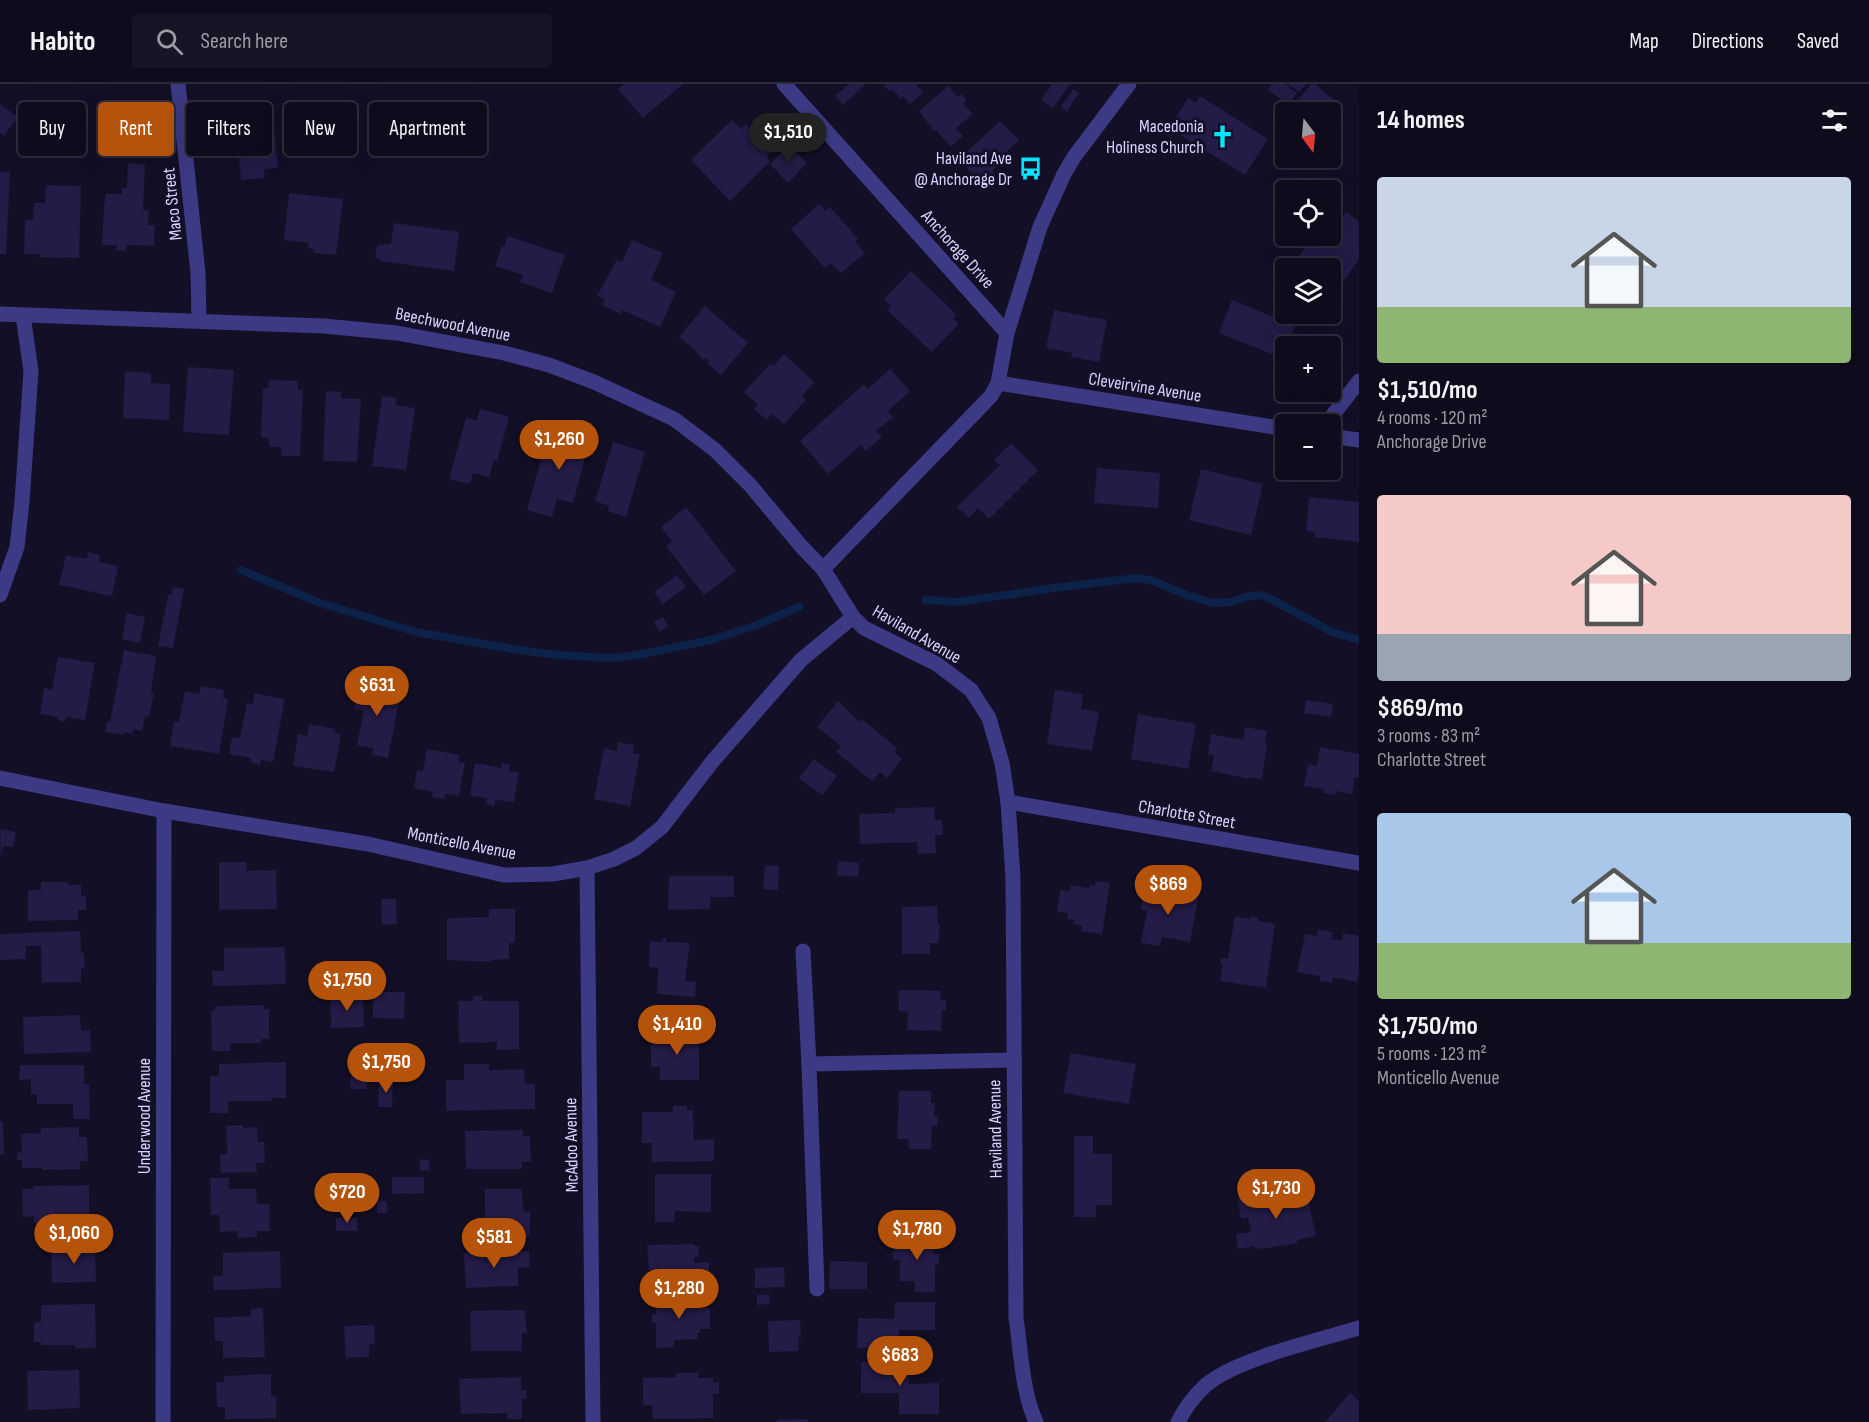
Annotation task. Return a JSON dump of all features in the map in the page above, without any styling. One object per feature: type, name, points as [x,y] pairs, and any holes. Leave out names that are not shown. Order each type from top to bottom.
[{"type":"street","name":"Maco Street","points":[[178,84],[198,273],[199,321]]},
{"type":"street","name":"Anchorage Drive","points":[[784,84],[1008,333]]},
{"type":"street","points":[[823,569],[991,396],[999,383],[1008,333],[1040,227],[1064,174],[1129,84]]},
{"type":"street","name":"Beechwood Avenue","points":[[0,314],[324,326],[398,333],[504,353],[549,365],[594,382],[674,419],[715,450],[750,485],[823,569]]},
{"type":"street","points":[[0,595],[17,547],[22,502],[31,371],[23,315]]},
{"type":"street","points":[[1334,414],[1359,381]]},
{"type":"street","name":"Cleveirvine Avenue","points":[[999,383],[1275,427]]},
{"type":"street","points":[[1341,438],[1359,440]]},
{"type":"street","name":"Haviland Avenue","points":[[823,569],[853,617],[864,628],[937,664],[971,690],[989,718],[1002,763],[1008,802],[1013,878],[1017,1318],[1023,1370],[1036,1422]]},
{"type":"street","name":"Monticello Avenue","points":[[0,778],[164,811],[368,844],[504,874],[554,874],[587,868],[614,859],[636,848],[662,827],[712,762],[801,660],[853,617]]},
{"type":"street","name":"Charlotte Street","points":[[1008,802],[1359,863]]},
{"type":"street","name":"Underwood Avenue","points":[[163,1422],[164,811]]},
{"type":"street","name":"McAdoo Avenue","points":[[587,868],[593,1422]]},
{"type":"street","points":[[803,951],[817,1289]]},
{"type":"street","points":[[809,1064],[1014,1060]]},
{"type":"street","points":[[1178,1422],[1187,1405],[1208,1384],[1238,1367],[1359,1328]]},
{"type":"building","points":[[624,84],[683,84],[643,118],[618,89]]},
{"type":"building","points":[[849,84],[866,84],[843,105],[835,96]]},
{"type":"building","points":[[886,84],[916,84],[923,93],[910,104],[903,96],[901,99],[892,89],[889,91],[884,86]]},
{"type":"building","points":[[1052,84],[1070,84],[1053,108],[1041,100]]},
{"type":"building","points":[[1272,84],[1285,84],[1297,93],[1290,102],[1284,102],[1268,90]]},
{"type":"building","points":[[1288,84],[1306,84],[1299,92]]},
{"type":"building","points":[[1311,84],[1315,84],[1334,100],[1332,102],[1296,102]]},
{"type":"building","points":[[948,86],[958,97],[961,94],[967,100],[963,103],[973,114],[956,128],[963,136],[951,147],[936,130],[934,131],[919,111]]},
{"type":"building","points":[[1073,89],[1079,93],[1067,111],[1061,107]]},
{"type":"building","name":"Macedonia Holiness Church","points":[[1200,96],[1268,139],[1245,175],[1177,133],[1183,123],[1175,119],[1188,98],[1196,103]]},
{"type":"building","points":[[0,104],[18,117],[4,136],[0,133]]},
{"type":"building","points":[[272,104],[278,168],[264,169],[265,178],[241,180],[239,156],[272,156]]},
{"type":"building","points":[[732,120],[741,129],[746,124],[773,151],[766,157],[770,161],[730,201],[691,160]]},
{"type":"building","points":[[1000,121],[1019,140],[1006,152],[1009,156],[992,171],[999,178],[986,190],[959,159]]},
{"type":"building","points":[[789,145],[807,163],[788,183],[770,164]]},
{"type":"building","points":[[24,156],[44,156],[44,158],[24,158]]},
{"type":"building","points":[[128,163],[145,164],[143,210],[149,210],[148,225],[155,225],[154,246],[126,245],[126,251],[116,250],[117,245],[102,245],[106,194],[122,194],[122,188],[127,188]]},
{"type":"building","points":[[0,172],[10,172],[6,254],[0,254]]},
{"type":"building","points":[[46,185],[81,186],[79,258],[39,257],[40,254],[24,254],[25,220],[33,220],[34,203],[45,203]]},
{"type":"building","points":[[289,193],[343,199],[336,255],[313,253],[314,249],[308,248],[309,243],[284,240]]},
{"type":"building","points":[[819,204],[825,211],[830,207],[858,239],[855,242],[865,253],[841,273],[831,263],[825,268],[791,229]]},
{"type":"building","points":[[1346,212],[1359,221],[1359,259],[1341,285],[1341,258],[1298,258],[1306,246],[1341,246],[1341,219]]},
{"type":"building","points":[[394,223],[459,232],[454,271],[380,261],[381,259],[375,258],[377,245],[391,244]]},
{"type":"building","points":[[508,236],[565,255],[552,293],[520,282],[523,275],[495,266]]},
{"type":"building","points":[[632,240],[663,253],[651,280],[676,292],[660,327],[622,310],[621,314],[602,305],[605,299],[597,296],[617,260],[622,262]]},
{"type":"building","points":[[911,271],[957,315],[953,319],[959,324],[932,352],[887,310],[891,306],[884,299]]},
{"type":"building","points":[[1232,300],[1275,318],[1275,324],[1295,326],[1291,336],[1275,336],[1275,355],[1219,333]]},
{"type":"building","points":[[705,306],[748,343],[721,375],[707,363],[709,361],[706,358],[704,360],[697,354],[698,352],[679,337]]},
{"type":"building","points":[[1054,310],[1107,320],[1099,362],[1071,357],[1072,353],[1046,348]]},
{"type":"building","points":[[784,354],[814,382],[802,396],[806,400],[784,424],[772,414],[766,420],[754,409],[758,405],[744,392],[770,364],[773,366]]},
{"type":"building","points":[[188,367],[234,370],[229,435],[183,432]]},
{"type":"building","points":[[890,369],[910,391],[888,411],[893,417],[876,431],[882,437],[866,451],[861,445],[828,474],[800,441],[864,384],[868,389]]},
{"type":"building","points":[[125,371],[151,373],[151,383],[170,384],[169,420],[123,418]]},
{"type":"building","points":[[269,380],[298,381],[298,390],[303,390],[300,456],[281,456],[282,447],[269,447],[269,438],[261,437],[263,388],[268,388]]},
{"type":"building","points":[[326,391],[341,392],[341,398],[361,399],[357,462],[323,461]]},
{"type":"building","points":[[382,396],[397,398],[396,405],[415,408],[406,470],[372,466]]},
{"type":"building","points":[[480,409],[509,417],[497,461],[494,460],[489,477],[473,473],[470,484],[449,479],[466,418],[477,420]]},
{"type":"building","points":[[557,427],[591,436],[573,503],[557,499],[552,517],[527,510],[547,439],[554,441]]},
{"type":"building","points":[[613,442],[645,452],[626,517],[608,511],[609,506],[595,501]]},
{"type":"building","points":[[1011,443],[1038,470],[989,519],[978,508],[969,518],[957,507],[1000,465],[994,460]]},
{"type":"building","points":[[1097,468],[1160,473],[1158,508],[1094,503]]},
{"type":"building","points":[[1201,469],[1263,484],[1251,535],[1189,520]]},
{"type":"building","points":[[1309,497],[1359,502],[1359,542],[1314,537],[1315,532],[1306,531]]},
{"type":"building","points":[[686,507],[736,571],[704,595],[666,546],[672,542],[661,527]]},
{"type":"building","points":[[88,552],[100,555],[99,562],[118,566],[112,596],[59,585],[66,555],[87,559]]},
{"type":"building","points":[[677,575],[686,587],[663,604],[654,592]]},
{"type":"building","points":[[173,587],[184,589],[173,648],[158,646],[168,595],[171,595]]},
{"type":"building","points":[[127,613],[145,617],[140,643],[122,639]]},
{"type":"building","points":[[663,617],[668,626],[660,632],[654,622]]},
{"type":"building","points":[[124,650],[156,656],[151,693],[154,694],[149,717],[145,716],[142,731],[133,729],[133,734],[124,732],[124,735],[105,732],[107,721],[110,722]]},
{"type":"building","points":[[58,657],[95,663],[85,720],[66,717],[65,722],[58,720],[58,717],[40,714],[44,688],[52,690]]},
{"type":"building","points":[[359,682],[401,690],[388,758],[372,755],[373,748],[357,745],[364,711],[354,709]]},
{"type":"building","points":[[201,686],[224,690],[223,698],[228,699],[219,754],[170,746],[174,722],[179,722],[185,691],[199,694]]},
{"type":"building","points":[[1055,690],[1083,694],[1081,709],[1099,712],[1092,751],[1047,744]]},
{"type":"building","points":[[254,693],[285,699],[273,762],[261,760],[260,765],[250,762],[251,758],[229,754],[232,737],[240,738],[247,703],[253,704]]},
{"type":"building","points":[[1306,700],[1333,704],[1331,717],[1304,713]]},
{"type":"building","points":[[838,701],[859,722],[862,719],[897,748],[894,752],[902,759],[887,778],[880,772],[872,781],[836,752],[841,746],[817,727]]},
{"type":"building","points":[[1138,714],[1196,724],[1188,769],[1131,759]]},
{"type":"building","points":[[309,724],[335,729],[334,733],[341,734],[334,772],[293,766],[298,734],[307,736]]},
{"type":"building","points":[[1245,727],[1267,731],[1262,779],[1249,777],[1249,779],[1211,771],[1214,755],[1208,754],[1211,734],[1243,740]]},
{"type":"building","points":[[618,742],[634,745],[633,753],[640,754],[630,806],[594,799],[604,748],[617,751]]},
{"type":"building","points":[[1320,747],[1359,754],[1359,778],[1355,777],[1352,794],[1336,791],[1335,795],[1323,793],[1324,789],[1304,786],[1308,764],[1317,766]]},
{"type":"building","points":[[427,749],[460,755],[458,762],[465,763],[459,796],[445,794],[445,799],[432,797],[433,792],[414,788],[417,770],[423,771]]},
{"type":"building","points":[[814,759],[837,776],[822,795],[799,778]]},
{"type":"building","points":[[475,763],[501,768],[502,763],[510,764],[509,771],[519,772],[514,802],[495,800],[494,806],[486,804],[487,798],[470,796]]},
{"type":"building","points":[[934,807],[935,820],[942,820],[943,835],[935,835],[936,853],[918,854],[917,842],[860,844],[859,814],[895,813],[895,808]]},
{"type":"building","points":[[0,829],[16,832],[13,847],[3,846],[1,858]]},
{"type":"building","points":[[838,861],[859,863],[858,877],[837,875]]},
{"type":"building","points":[[219,862],[246,862],[246,871],[276,870],[277,909],[219,910]]},
{"type":"building","points":[[765,865],[779,866],[778,890],[763,889]]},
{"type":"building","points":[[669,876],[734,876],[734,897],[710,897],[710,909],[668,910]]},
{"type":"building","points":[[1096,881],[1110,883],[1102,934],[1081,931],[1082,926],[1073,924],[1074,920],[1067,919],[1068,913],[1057,912],[1060,890],[1070,891],[1071,885],[1089,888],[1090,885],[1095,886]]},
{"type":"building","points":[[41,882],[68,882],[68,885],[81,885],[81,896],[86,896],[86,910],[78,910],[78,920],[28,921],[28,890],[41,890]]},
{"type":"building","points":[[1144,888],[1171,893],[1172,889],[1182,891],[1182,896],[1198,899],[1190,942],[1162,937],[1160,946],[1141,943],[1147,911],[1141,909]]},
{"type":"building","points":[[381,899],[396,899],[397,924],[382,925]]},
{"type":"building","points":[[937,906],[938,924],[940,924],[938,943],[930,943],[930,954],[902,954],[902,907]]},
{"type":"building","points":[[489,909],[515,909],[515,943],[509,943],[509,959],[491,960],[491,962],[447,960],[447,918],[489,917]]},
{"type":"building","points":[[1235,916],[1250,919],[1251,916],[1259,918],[1258,921],[1275,924],[1266,988],[1220,981],[1223,965],[1220,965],[1221,958],[1228,959]]},
{"type":"building","points":[[1318,929],[1333,932],[1331,939],[1342,941],[1343,933],[1359,936],[1357,982],[1333,977],[1332,983],[1320,981],[1320,976],[1297,972],[1305,934],[1317,936]]},
{"type":"building","points":[[80,931],[81,953],[84,953],[85,968],[81,968],[81,982],[42,983],[41,946],[26,946],[26,959],[0,960],[0,934]]},
{"type":"building","points":[[663,938],[666,938],[666,942],[690,943],[685,981],[696,982],[695,997],[657,994],[658,968],[649,967],[650,941],[663,942]]},
{"type":"building","points":[[285,947],[286,984],[213,986],[212,971],[224,971],[224,948]]},
{"type":"building","points":[[899,990],[941,991],[940,1000],[946,1000],[946,1010],[942,1010],[941,1031],[907,1030],[908,1012],[898,1011]]},
{"type":"building","points":[[373,992],[405,992],[404,1019],[373,1018]]},
{"type":"building","points":[[363,995],[364,1027],[331,1028],[330,996]]},
{"type":"building","points":[[473,996],[482,996],[482,1001],[519,1001],[519,1049],[497,1050],[497,1042],[459,1043],[458,1001],[473,1001]]},
{"type":"building","points":[[264,1005],[264,1009],[269,1009],[269,1039],[261,1039],[261,1043],[230,1043],[230,1051],[212,1051],[211,1011],[215,1011],[215,1006]]},
{"type":"building","points":[[80,1015],[81,1031],[90,1030],[91,1052],[24,1054],[23,1017]]},
{"type":"building","points":[[659,1031],[699,1032],[699,1080],[660,1080],[660,1067],[651,1067],[651,1042],[659,1043]]},
{"type":"building","points":[[1071,1053],[1136,1064],[1129,1104],[1063,1093]]},
{"type":"building","points":[[286,1062],[286,1098],[271,1098],[272,1101],[228,1101],[228,1113],[210,1113],[210,1076],[219,1076],[219,1064]]},
{"type":"building","points":[[464,1064],[489,1064],[489,1070],[524,1069],[525,1084],[535,1084],[535,1109],[446,1111],[446,1080],[464,1080]]},
{"type":"building","points":[[20,1065],[84,1065],[84,1084],[89,1084],[90,1119],[73,1119],[73,1104],[37,1104],[37,1094],[31,1094],[31,1079],[19,1080]]},
{"type":"building","points":[[351,1075],[367,1075],[367,1089],[350,1089]]},
{"type":"building","points":[[379,1081],[393,1081],[392,1107],[378,1107]]},
{"type":"building","points":[[899,1091],[931,1091],[931,1103],[935,1103],[934,1116],[938,1116],[937,1126],[932,1126],[931,1149],[909,1149],[909,1139],[897,1139]]},
{"type":"building","points":[[673,1106],[687,1106],[687,1111],[693,1110],[694,1140],[714,1139],[714,1161],[652,1162],[652,1143],[642,1143],[642,1112],[673,1112]]},
{"type":"building","points":[[0,1122],[3,1122],[4,1154],[0,1154]]},
{"type":"building","points":[[243,1125],[243,1128],[257,1127],[258,1142],[264,1142],[265,1163],[256,1163],[257,1172],[221,1173],[220,1155],[227,1154],[226,1126]]},
{"type":"building","points":[[79,1127],[79,1137],[87,1137],[88,1161],[80,1161],[80,1169],[22,1168],[22,1160],[17,1160],[17,1153],[22,1152],[21,1134],[41,1133],[41,1128]]},
{"type":"building","points":[[523,1130],[523,1136],[530,1136],[531,1162],[522,1162],[522,1169],[466,1169],[465,1131]]},
{"type":"building","points":[[1074,1136],[1093,1136],[1093,1154],[1112,1154],[1112,1205],[1096,1205],[1096,1217],[1074,1217]]},
{"type":"building","points":[[420,1159],[429,1160],[430,1170],[420,1171]]},
{"type":"building","points":[[655,1174],[711,1174],[711,1212],[675,1211],[674,1222],[655,1222]]},
{"type":"building","points":[[392,1177],[424,1177],[424,1193],[392,1194]]},
{"type":"building","points":[[210,1178],[229,1178],[229,1189],[256,1189],[257,1204],[269,1204],[270,1231],[257,1231],[257,1237],[238,1238],[237,1231],[220,1232],[219,1215],[211,1215]]},
{"type":"building","points":[[89,1185],[89,1222],[34,1223],[34,1216],[23,1217],[22,1189],[33,1189],[33,1186]]},
{"type":"building","points":[[485,1189],[521,1189],[524,1212],[530,1211],[530,1236],[485,1236]]},
{"type":"building","points":[[1306,1189],[1316,1236],[1297,1240],[1297,1243],[1267,1248],[1254,1249],[1254,1246],[1238,1249],[1236,1234],[1251,1232],[1248,1217],[1241,1219],[1237,1198]]},
{"type":"building","points":[[377,1201],[387,1201],[387,1213],[377,1213]]},
{"type":"building","points":[[336,1218],[357,1218],[357,1231],[336,1231]]},
{"type":"building","points":[[893,1236],[934,1236],[934,1254],[939,1254],[939,1264],[935,1265],[935,1292],[915,1292],[915,1281],[900,1281],[900,1260],[893,1260]]},
{"type":"building","points":[[694,1244],[694,1246],[699,1246],[698,1257],[694,1257],[694,1263],[709,1262],[709,1279],[650,1280],[647,1245]]},
{"type":"building","points":[[95,1246],[96,1282],[52,1283],[51,1248]]},
{"type":"building","points":[[280,1251],[281,1288],[214,1290],[213,1276],[223,1276],[223,1253]]},
{"type":"building","points":[[529,1251],[530,1267],[518,1268],[518,1286],[466,1288],[464,1253]]},
{"type":"building","points":[[830,1261],[867,1262],[867,1289],[829,1289]]},
{"type":"building","points":[[784,1267],[785,1287],[755,1288],[755,1268]]},
{"type":"building","points":[[757,1295],[769,1295],[770,1304],[757,1305]]},
{"type":"building","points":[[699,1298],[700,1308],[710,1308],[710,1329],[700,1329],[700,1333],[697,1333],[698,1339],[674,1340],[674,1347],[656,1348],[656,1323],[652,1323],[652,1314],[656,1314],[656,1299]]},
{"type":"building","points":[[895,1302],[935,1302],[935,1330],[899,1330],[899,1348],[857,1348],[858,1318],[894,1319]]},
{"type":"building","points":[[95,1304],[96,1348],[75,1348],[75,1345],[41,1345],[41,1342],[34,1342],[34,1323],[41,1322],[41,1305]]},
{"type":"building","points":[[263,1308],[265,1357],[223,1358],[223,1341],[215,1341],[214,1318],[251,1316],[251,1309]]},
{"type":"building","points":[[525,1310],[527,1333],[522,1333],[522,1351],[471,1351],[470,1311]]},
{"type":"building","points":[[800,1320],[801,1337],[798,1337],[798,1351],[769,1352],[768,1321]]},
{"type":"building","points":[[374,1325],[375,1344],[369,1345],[369,1357],[346,1358],[344,1326]]},
{"type":"building","points":[[861,1362],[909,1362],[909,1384],[939,1383],[939,1414],[899,1414],[899,1393],[861,1393]]},
{"type":"building","points":[[79,1370],[80,1408],[28,1410],[27,1371]]},
{"type":"building","points":[[676,1373],[699,1373],[698,1378],[713,1378],[713,1383],[719,1382],[719,1394],[713,1394],[713,1418],[653,1419],[652,1405],[643,1405],[643,1378],[676,1377]]},
{"type":"building","points":[[271,1374],[271,1397],[276,1396],[276,1418],[225,1419],[225,1407],[217,1407],[216,1382],[224,1382],[224,1376]]},
{"type":"building","points":[[521,1377],[521,1390],[526,1390],[527,1399],[522,1399],[522,1419],[507,1419],[507,1413],[461,1414],[459,1379]]},
{"type":"building","points":[[1350,1393],[1359,1401],[1359,1422],[1325,1422]]},
{"type":"building","points":[[808,1419],[808,1422],[777,1422],[776,1420]]},
{"type":"waterway","points":[[241,570],[320,603],[416,632],[559,655],[609,658],[632,656],[711,640],[757,625],[799,607]]},
{"type":"waterway","points":[[926,600],[957,602],[1136,578],[1151,580],[1213,603],[1231,602],[1260,595],[1332,632],[1359,640]]},
{"type":"place","name":"Macedonia Holiness Church","points":[[1222,136]]},
{"type":"place","name":"Haviland Ave @ Anchorage Dr","points":[[1030,168]]}]
